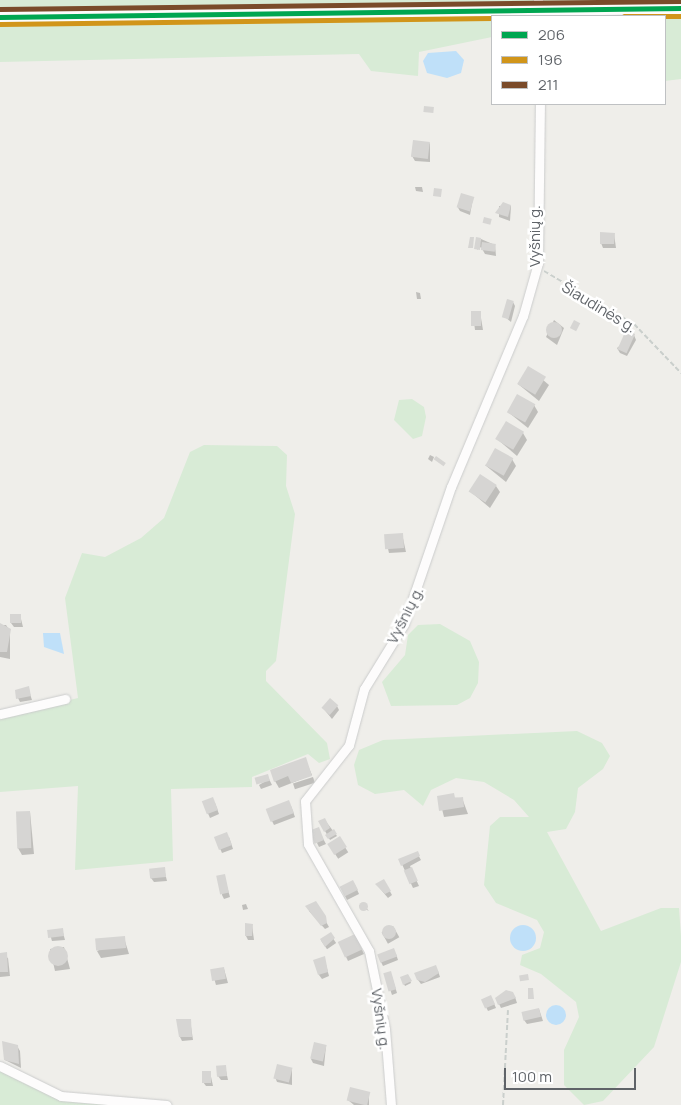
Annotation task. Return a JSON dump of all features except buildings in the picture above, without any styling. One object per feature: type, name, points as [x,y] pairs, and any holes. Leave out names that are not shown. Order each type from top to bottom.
[{"type":"main road","points":[[0,18],[681,8]]},
{"type":"street","name":"Vyšnių g.","points":[[391,1105],[385,1029],[369,951],[308,844],[305,801],[349,745],[364,689],[419,590],[451,486],[503,371],[538,263],[540,105]]},
{"type":"street","points":[[0,714],[65,699]]},
{"type":"street","points":[[0,1066],[61,1096],[167,1105]]},
{"type":"path","name":"Šiaudinės g.","points":[[538,263],[557,281],[634,324],[681,373]]},
{"type":"path","points":[[503,1105],[508,1010]]},
{"type":"green space","points":[[0,0],[681,0],[681,79],[666,81],[666,15],[491,15],[491,37],[419,52],[418,76],[371,71],[359,54],[0,62]]},
{"type":"green space","points":[[412,399],[424,407],[426,417],[422,436],[413,439],[394,420],[399,400]]},
{"type":"green space","points":[[204,445],[277,446],[287,455],[286,486],[295,514],[276,661],[266,671],[266,681],[327,743],[330,759],[319,763],[308,754],[252,777],[252,787],[171,789],[173,861],[75,870],[78,786],[0,792],[0,717],[78,698],[65,598],[82,553],[105,557],[141,538],[164,518],[190,452]]},
{"type":"green space","points":[[440,624],[470,641],[479,662],[478,683],[470,698],[457,705],[391,706],[382,682],[405,655],[408,635],[418,625]]},
{"type":"green space","points":[[577,731],[602,743],[610,756],[603,769],[578,788],[575,812],[566,829],[547,832],[601,931],[661,908],[679,908],[681,936],[681,962],[654,1047],[603,1101],[584,1105],[564,1085],[564,1050],[579,1017],[576,1002],[541,974],[520,965],[522,955],[540,948],[544,932],[537,920],[496,903],[484,885],[490,826],[500,817],[529,817],[514,800],[484,782],[456,778],[431,790],[423,806],[404,790],[375,794],[358,785],[354,765],[359,750],[383,740]]},
{"type":"green space","points":[[0,1070],[66,1101],[112,1105],[0,1105]]},
{"type":"water","points":[[456,51],[464,60],[461,73],[447,78],[427,73],[423,61],[428,53]]},
{"type":"water","points":[[43,633],[60,633],[64,654],[44,647]]},
{"type":"water","points":[[523,925],[532,929],[536,938],[532,947],[523,951],[514,947],[510,938],[514,929]]},
{"type":"water","points":[[556,1005],[563,1008],[566,1015],[563,1022],[556,1025],[549,1022],[546,1015],[549,1008]]},
{"type":"transit line","name":"211","points":[[0,9],[681,1]]},
{"type":"transit line","name":"206","points":[[0,17],[681,8]]},
{"type":"transit line","name":"196","points":[[666,16],[681,16]]},
{"type":"transit line","name":"196","points":[[0,24],[491,18]]}]
